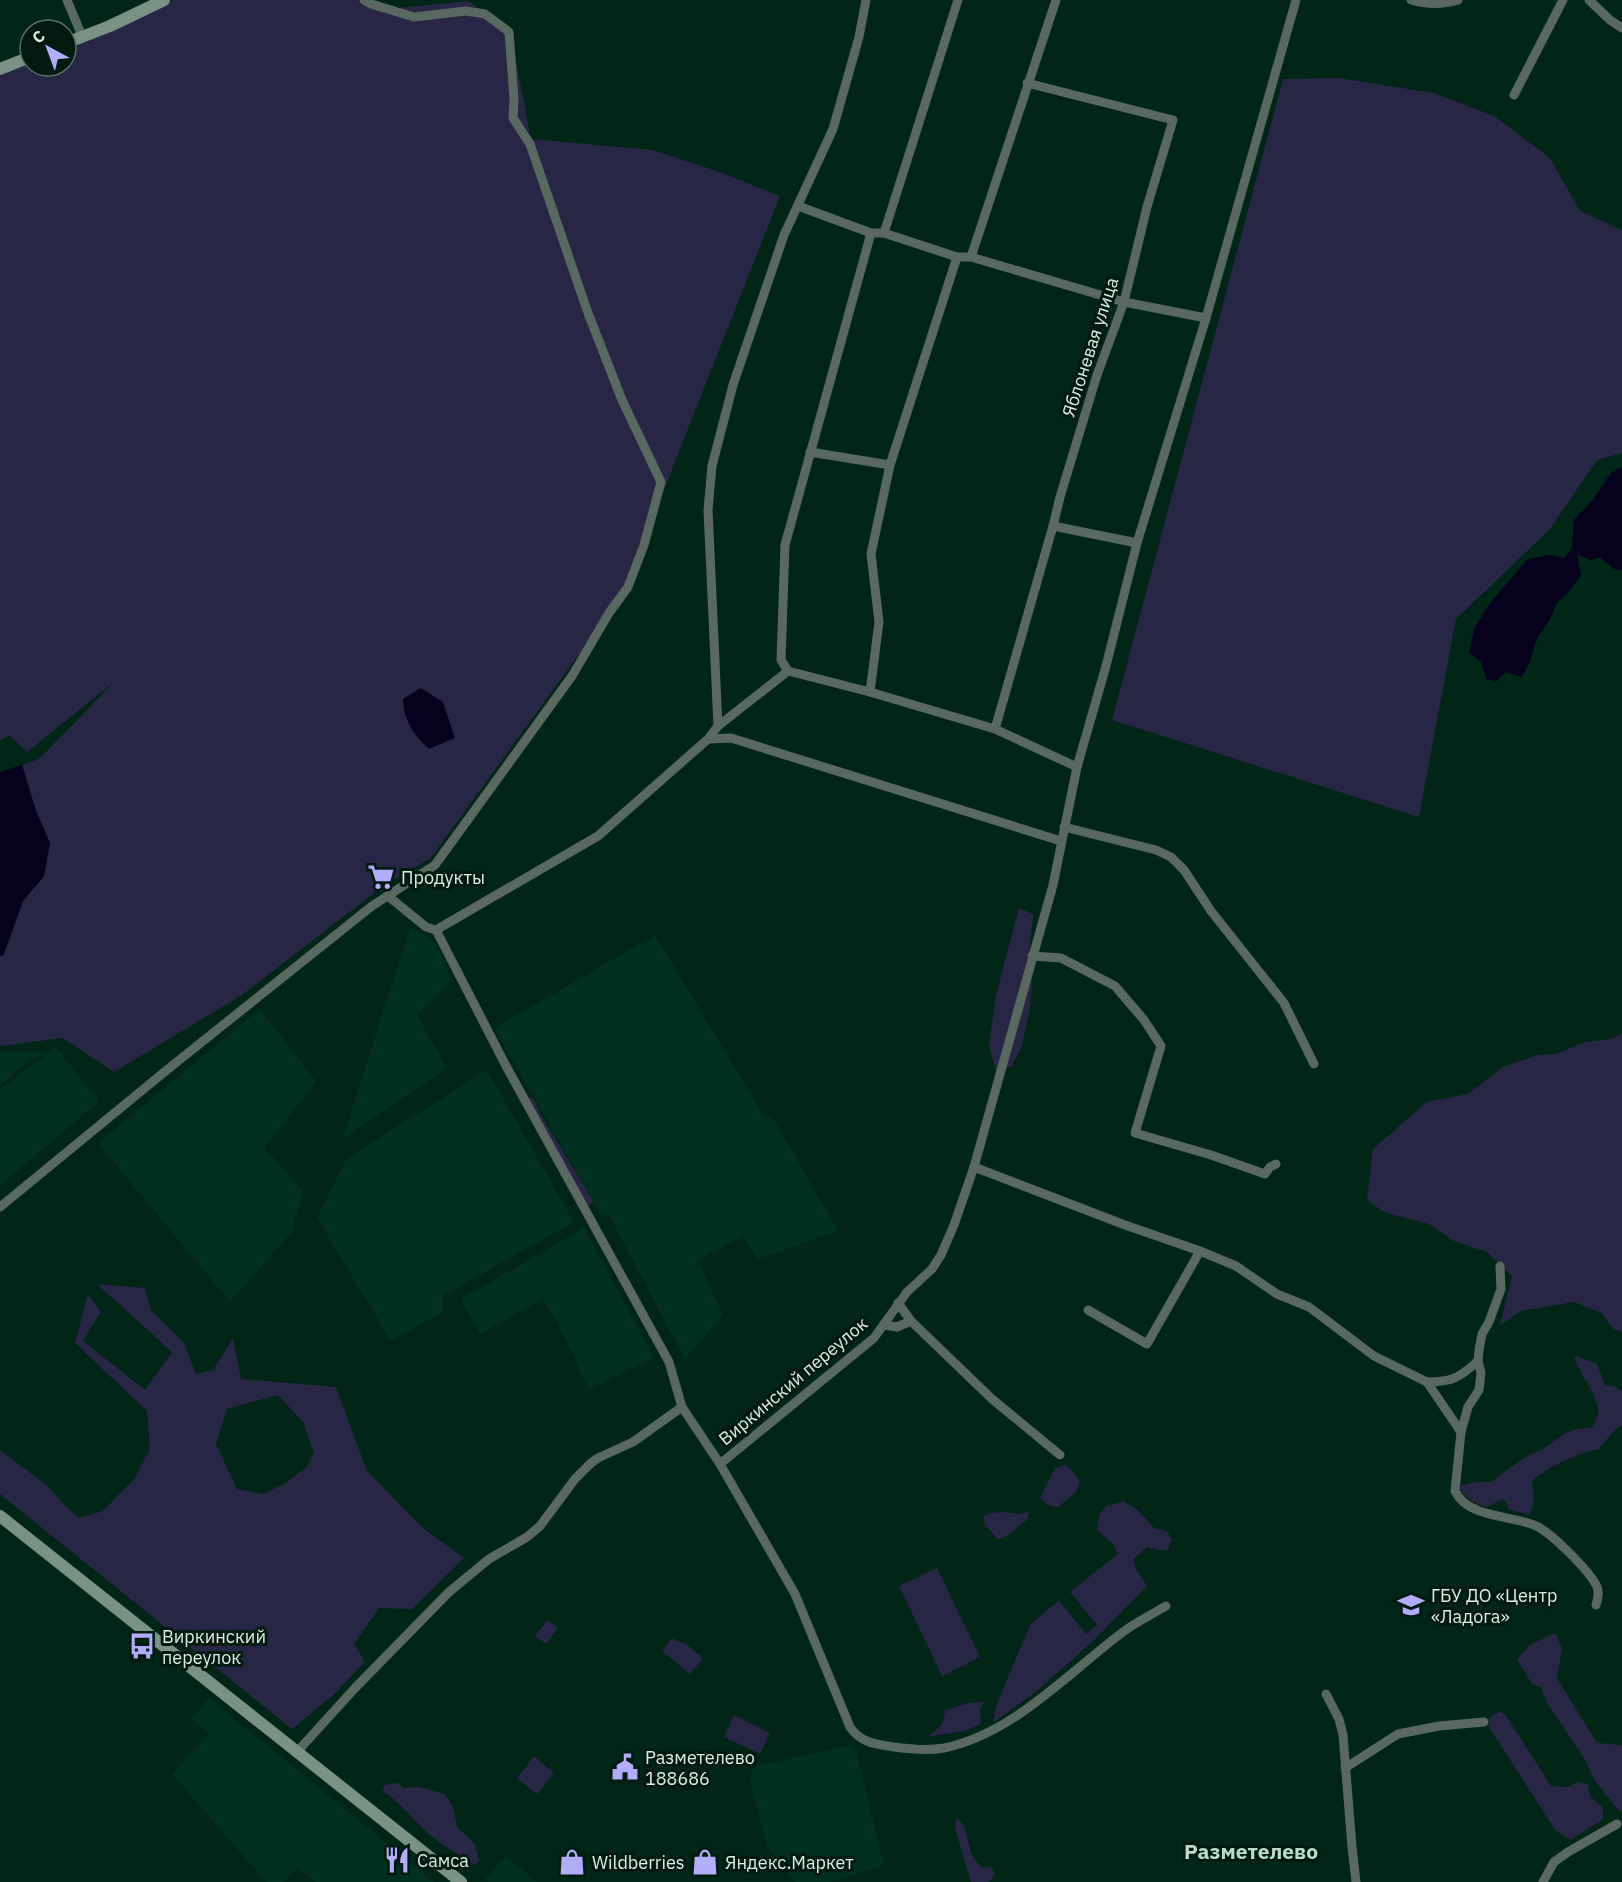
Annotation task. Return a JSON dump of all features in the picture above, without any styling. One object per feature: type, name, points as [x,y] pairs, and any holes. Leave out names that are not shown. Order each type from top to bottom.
[{"type":"main road","points":[[78,38],[164,0]]},
{"type":"main road","points":[[0,69],[18,62]]},
{"type":"main road","points":[[0,1516],[461,1882]]},
{"type":"street","points":[[67,0],[82,36]]},
{"type":"street","points":[[0,1207],[372,906],[435,865],[572,676],[609,613],[628,587],[644,545],[662,482],[622,400],[588,313],[530,144],[513,118],[514,99],[508,32],[485,14],[466,11],[414,17],[370,4],[364,0]]},
{"type":"street","points":[[718,726],[708,510],[712,466],[737,375],[784,235],[833,129],[866,0]]},
{"type":"street","points":[[884,233],[958,0]]},
{"type":"street","points":[[971,257],[1056,0]]},
{"type":"street","name":"Виркинский переулок","points":[[720,1464],[874,1338],[898,1303],[932,1269],[941,1255],[954,1224],[974,1167],[1053,885],[1077,767],[1106,666],[1137,543],[1206,318],[1296,0]]},
{"type":"street","points":[[1411,0],[1445,4],[1458,0]]},
{"type":"street","points":[[1514,95],[1563,0]]},
{"type":"street","points":[[1589,0],[1622,28]]},
{"type":"street","name":"Яблоневая улица","points":[[995,729],[1060,497],[1097,375],[1124,302],[1147,207],[1173,120],[1027,83]]},
{"type":"street","points":[[798,206],[811,213],[871,233],[884,233],[957,257],[971,257],[1124,302],[1206,318]]},
{"type":"street","points":[[871,233],[785,545],[781,660],[788,671],[870,692],[995,729],[1077,767]]},
{"type":"street","points":[[870,692],[879,622],[871,554],[890,465],[957,257]]},
{"type":"street","points":[[810,452],[890,465]]},
{"type":"street","points":[[1053,526],[1137,543]]},
{"type":"street","points":[[436,930],[598,836],[708,740],[718,726],[788,671]]},
{"type":"street","points":[[708,740],[731,738],[1061,842]]},
{"type":"street","points":[[1064,827],[1156,850],[1171,856],[1284,1003],[1314,1064]]},
{"type":"street","points":[[388,896],[426,927],[436,930],[506,1066],[669,1362],[682,1407],[720,1464],[795,1594],[855,1735],[871,1744],[927,1750],[944,1748],[981,1736],[1017,1716],[1125,1631],[1166,1606]]},
{"type":"street","points":[[1032,956],[1061,958],[1115,986],[1144,1020],[1161,1046],[1135,1133],[1211,1155],[1265,1174],[1270,1167],[1276,1164]]},
{"type":"street","points":[[974,1167],[1236,1266],[1277,1294],[1309,1307],[1374,1356],[1427,1382],[1447,1382],[1462,1375],[1478,1361]]},
{"type":"street","points":[[1088,1311],[1147,1344],[1200,1251]]},
{"type":"street","points":[[1500,1266],[1501,1289],[1482,1334],[1478,1361],[1481,1373],[1479,1390],[1468,1407],[1461,1432],[1455,1491],[1465,1505],[1477,1511],[1518,1520],[1549,1533],[1595,1583],[1598,1596],[1596,1605]]},
{"type":"street","points":[[898,1303],[911,1322],[992,1398],[1060,1455]]},
{"type":"street","points":[[884,1325],[897,1327],[911,1322]]},
{"type":"street","points":[[1427,1382],[1461,1432]]},
{"type":"street","points":[[296,1753],[355,1688],[449,1592],[489,1559],[527,1537],[540,1526],[574,1479],[591,1463],[633,1443],[682,1407]]},
{"type":"street","points":[[1326,1694],[1343,1735],[1356,1882]]},
{"type":"street","points":[[1345,1768],[1398,1734],[1439,1726],[1484,1722]]},
{"type":"street","points":[[1543,1882],[1554,1862],[1617,1824]]},
{"type":"shaded area","points":[[174,0],[368,0],[386,9],[469,1],[511,35],[531,139],[652,150],[714,170],[780,196],[637,558],[617,602],[430,859],[386,884],[242,995],[114,1072],[63,1038],[0,1046],[0,956],[4,955],[23,901],[44,876],[50,843],[36,811],[22,765],[39,759],[114,682],[27,752],[9,735],[0,741],[0,74],[18,67],[18,78],[78,78],[78,43]]},
{"type":"shaded area","points":[[1339,78],[1434,93],[1494,116],[1550,158],[1580,211],[1622,230],[1622,453],[1597,460],[1550,529],[1456,619],[1419,817],[1112,720],[1283,79]]},
{"type":"shaded area","points":[[1622,467],[1622,570],[1614,569],[1600,557],[1591,560],[1577,554],[1581,575],[1557,603],[1549,621],[1537,638],[1522,677],[1506,672],[1496,681],[1486,679],[1481,662],[1469,652],[1474,629],[1490,603],[1528,559],[1550,555],[1564,558],[1572,548],[1574,520],[1592,501],[1611,473]]},
{"type":"shaded area","points":[[421,688],[443,702],[455,738],[429,749],[410,727],[404,707],[403,699]]},
{"type":"shaded area","points":[[22,765],[36,811],[50,843],[44,876],[23,901],[3,955],[0,956],[0,772]]},
{"type":"shaded area","points":[[1019,908],[1033,914],[1028,966],[1032,982],[1030,1008],[1021,1049],[1012,1065],[997,1074],[989,1046],[996,995]]},
{"type":"shaded area","points":[[410,927],[427,936],[439,948],[451,980],[417,1015],[447,1068],[342,1140]]},
{"type":"shaded area","points":[[655,935],[766,1119],[772,1116],[838,1231],[758,1259],[743,1236],[698,1261],[723,1315],[685,1359],[608,1213],[602,1217],[494,1028]]},
{"type":"shaded area","points":[[260,1009],[316,1081],[265,1148],[303,1191],[292,1232],[230,1302],[98,1143]]},
{"type":"shaded area","points":[[1622,1033],[1622,1332],[1613,1329],[1602,1313],[1574,1302],[1521,1311],[1500,1325],[1512,1276],[1487,1252],[1454,1241],[1429,1224],[1384,1212],[1367,1200],[1373,1149],[1427,1102],[1468,1094],[1503,1067],[1538,1055],[1556,1054],[1585,1042],[1612,1039]]},
{"type":"shaded area","points":[[56,1047],[99,1102],[0,1185],[0,1089],[47,1054],[28,1061],[0,1085],[0,1052],[49,1053]]},
{"type":"shaded area","points":[[487,1070],[574,1222],[443,1296],[443,1312],[391,1341],[317,1218],[347,1158]]},
{"type":"shaded area","points":[[530,1097],[534,1100],[593,1201],[591,1205],[586,1205],[527,1100]]},
{"type":"shaded area","points":[[584,1228],[654,1358],[589,1390],[563,1334],[543,1299],[480,1334],[461,1299]]},
{"type":"shaded area","points":[[97,1284],[145,1288],[151,1310],[184,1343],[196,1374],[213,1370],[233,1338],[241,1379],[336,1387],[367,1471],[423,1528],[464,1558],[412,1609],[379,1608],[354,1644],[365,1662],[332,1696],[292,1729],[0,1494],[0,1450],[49,1487],[79,1518],[103,1511],[135,1478],[150,1449],[147,1411],[75,1343],[88,1294],[101,1312],[83,1341],[145,1390],[172,1352]],"holes":[[[278,1395],[303,1422],[314,1453],[307,1466],[286,1483],[263,1494],[237,1489],[216,1444],[227,1409]]]},
{"type":"shaded area","points":[[1574,1355],[1597,1364],[1605,1385],[1616,1387],[1622,1392],[1622,1425],[1598,1450],[1582,1453],[1564,1461],[1532,1481],[1534,1504],[1529,1515],[1508,1509],[1503,1499],[1487,1507],[1465,1496],[1460,1489],[1461,1485],[1491,1482],[1522,1459],[1544,1448],[1565,1433],[1577,1429],[1593,1428],[1598,1407]]},
{"type":"shaded area","points":[[1065,1465],[1073,1471],[1080,1482],[1075,1493],[1058,1507],[1048,1505],[1040,1498],[1055,1468]]},
{"type":"shaded area","points":[[1124,1502],[1137,1509],[1154,1528],[1167,1531],[1172,1540],[1168,1550],[1147,1547],[1133,1559],[1137,1571],[1147,1586],[1091,1643],[1037,1691],[993,1723],[996,1706],[1030,1625],[1059,1600],[1086,1634],[1097,1625],[1070,1592],[1118,1554],[1113,1544],[1097,1530],[1100,1513],[1107,1505]]},
{"type":"shaded area","points":[[1029,1512],[1027,1520],[1004,1538],[998,1539],[985,1525],[983,1517],[989,1513],[1017,1514]]},
{"type":"shaded area","points":[[937,1568],[980,1657],[942,1676],[899,1586]]},
{"type":"shaded area","points":[[547,1620],[558,1628],[546,1644],[535,1636]]},
{"type":"shaded area","points":[[1555,1633],[1562,1648],[1557,1678],[1597,1743],[1622,1745],[1622,1810],[1620,1812],[1595,1781],[1584,1758],[1546,1701],[1541,1687],[1532,1684],[1517,1659],[1530,1645]]},
{"type":"shaded area","points":[[672,1638],[685,1643],[703,1658],[690,1674],[662,1651]]},
{"type":"shaded area","points":[[209,1698],[434,1882],[315,1882],[298,1869],[284,1882],[266,1882],[172,1774],[209,1733],[191,1719]]},
{"type":"shaded area","points":[[984,1702],[980,1710],[981,1724],[965,1731],[926,1737],[940,1726],[945,1710],[969,1703]]},
{"type":"shaded area","points":[[1499,1712],[1505,1714],[1551,1786],[1569,1787],[1577,1782],[1588,1784],[1590,1796],[1603,1808],[1603,1819],[1571,1840],[1555,1830],[1489,1727],[1489,1718]]},
{"type":"shaded area","points":[[734,1715],[770,1733],[760,1754],[724,1737]]},
{"type":"shaded area","points":[[851,1745],[857,1755],[884,1865],[829,1882],[795,1882],[767,1845],[750,1781],[751,1773],[756,1766]]},
{"type":"shaded area","points":[[534,1756],[554,1773],[537,1794],[517,1778]]},
{"type":"shaded area","points":[[397,1783],[404,1788],[419,1787],[445,1794],[453,1807],[457,1827],[475,1844],[479,1861],[474,1865],[439,1842],[383,1792],[384,1785]]},
{"type":"shaded area","points":[[956,1818],[965,1829],[975,1860],[982,1868],[991,1866],[995,1874],[989,1882],[971,1882],[955,1828]]},
{"type":"shaded area","points":[[506,1856],[537,1882],[488,1882],[485,1879]]},
{"type":"place","name":"Продукты","points":[[381,877]]},
{"type":"place","name":"ГБУ ДО «Центр «Ладога»","points":[[1411,1605]]},
{"type":"place","name":"Виркинский переулок","points":[[142,1646]]},
{"type":"place","name":"Разметелево 188686","points":[[625,1767]]},
{"type":"place","name":"Самса","points":[[397,1860]]},
{"type":"place","name":"Wildberries","points":[[572,1862]]},
{"type":"place","name":"Яндекс.Маркет","points":[[705,1862]]},
{"type":"district","name":"Разметелево","points":[[1251,1851]]}]
